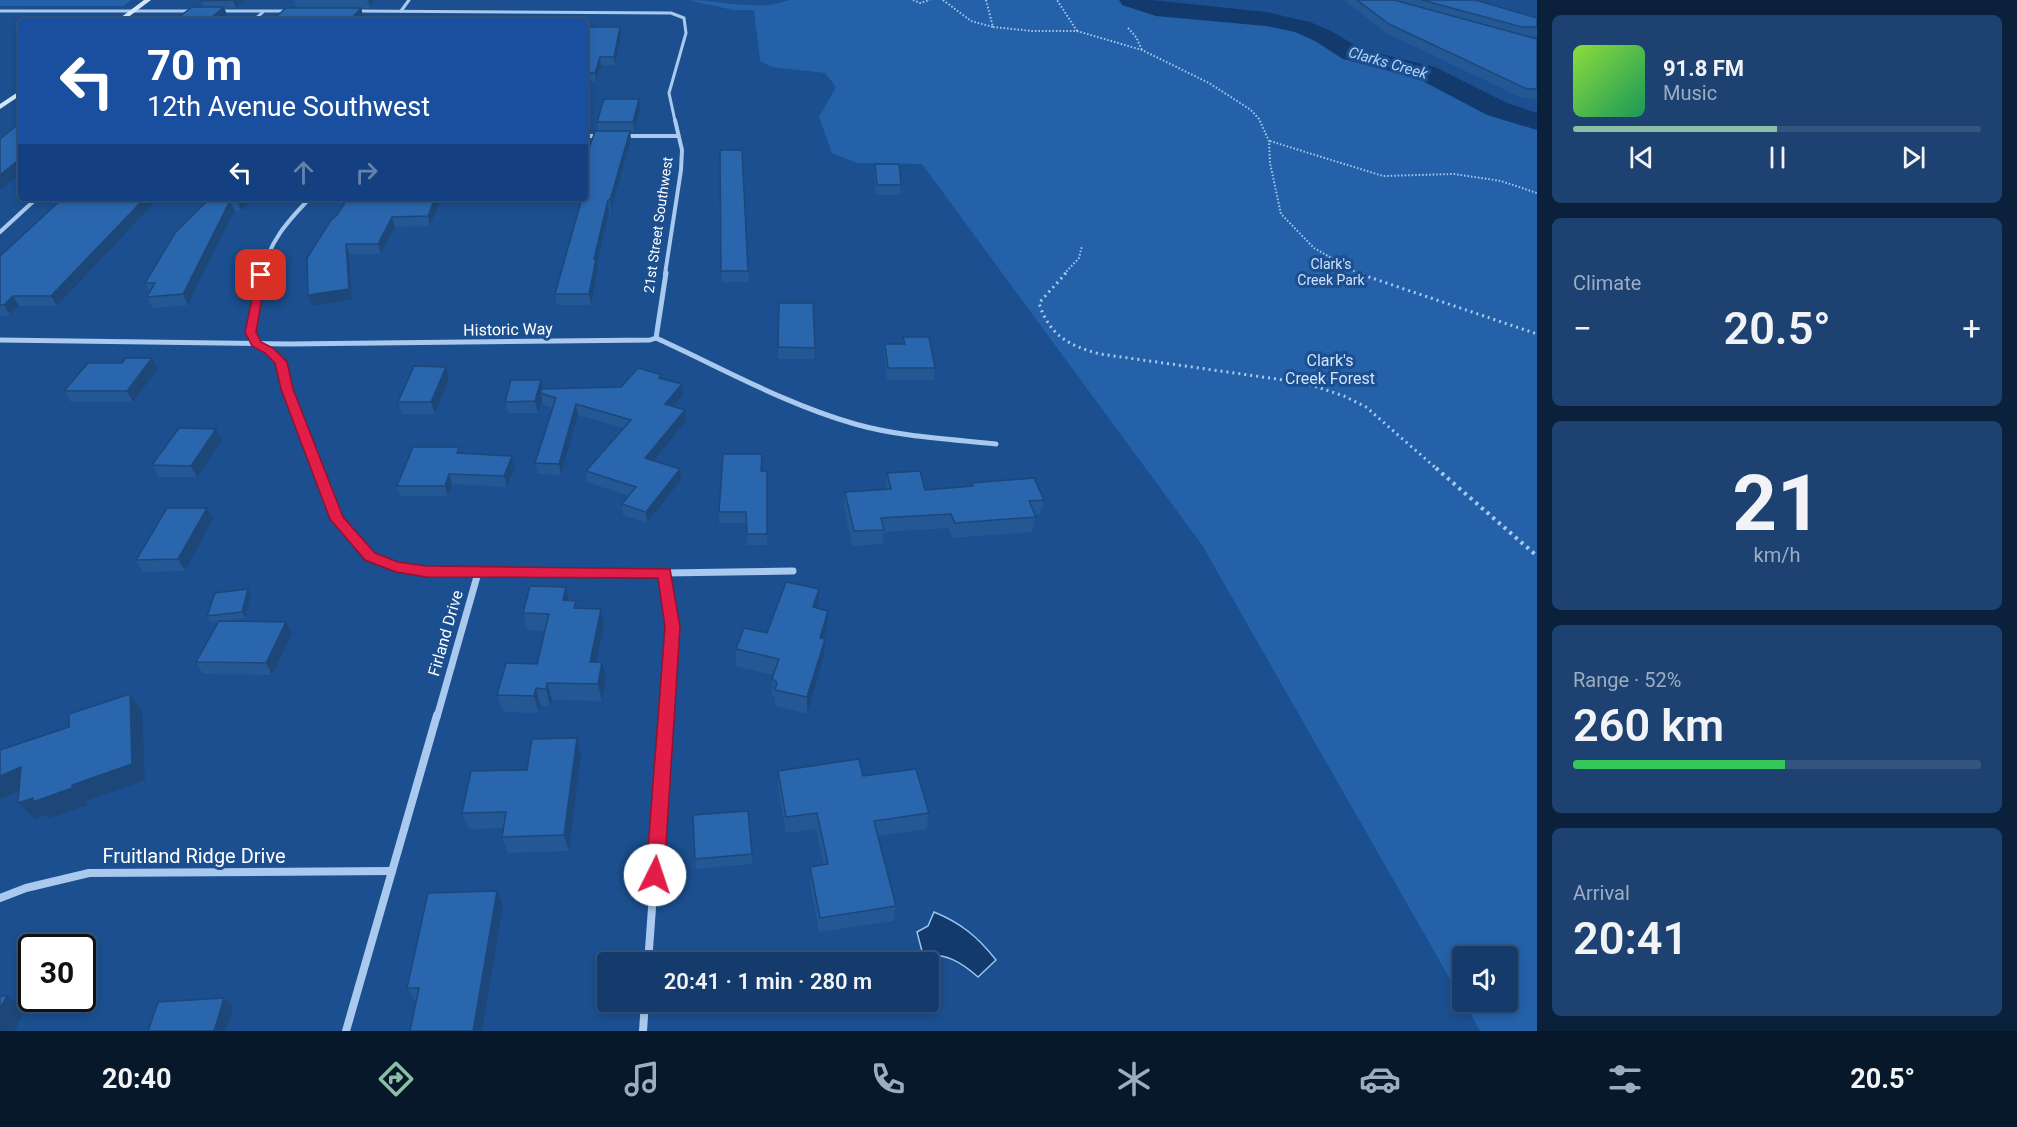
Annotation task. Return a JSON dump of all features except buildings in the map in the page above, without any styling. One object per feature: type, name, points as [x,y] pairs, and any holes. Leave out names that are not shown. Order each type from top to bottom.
[{"type":"street","points":[[123,18],[148,0]]},
{"type":"street","points":[[344,11],[401,11],[409,0]]},
{"type":"street","points":[[0,11],[192,11]]},
{"type":"street","points":[[216,11],[298,11]]},
{"type":"street","name":"21st Street Southwest","points":[[401,11],[649,12],[679,15],[686,20],[687,27],[669,93],[682,150],[681,170],[656,338]]},
{"type":"street","points":[[256,18],[263,12]]},
{"type":"street","points":[[0,107],[18,94]]},
{"type":"street","points":[[588,136],[608,136]]},
{"type":"street","points":[[620,136],[678,136]]},
{"type":"street","points":[[0,232],[34,201]]},
{"type":"street","points":[[256,344],[250,332],[256,292],[266,257],[281,228],[307,201]]},
{"type":"street","points":[[656,338],[801,406],[852,423],[883,431],[996,444]]},
{"type":"street","name":"Historic Way","points":[[0,340],[256,344],[615,341],[656,338]]},
{"type":"street","name":"Firland Drive","points":[[256,344],[269,351],[281,362],[287,389],[337,519],[363,549],[370,556],[396,567],[426,572],[478,573],[346,1031]]},
{"type":"street","points":[[478,573],[793,571]]},
{"type":"street","points":[[649,952],[672,627],[665,573]]},
{"type":"street","name":"Fruitland Ridge Drive","points":[[0,898],[26,888],[89,873],[392,871]]},
{"type":"street","points":[[642,1031],[644,1012]]},
{"type":"path","points":[[912,0],[920,3],[930,0]]},
{"type":"path","points":[[943,0],[971,21],[993,27],[1032,31],[1077,31],[1142,50],[1209,83],[1240,102],[1259,119],[1269,141],[1269,163],[1281,214],[1314,248],[1364,277],[1537,334]]},
{"type":"path","points":[[986,0],[993,27]]},
{"type":"path","points":[[1057,0],[1077,31]]},
{"type":"path","points":[[1128,28],[1136,37],[1142,50]]},
{"type":"path","points":[[1269,141],[1383,176],[1454,174],[1501,181],[1537,193]]},
{"type":"path","points":[[1082,246],[1080,258],[1039,303],[1042,316],[1060,340],[1073,348],[1100,354],[1305,383],[1344,396],[1366,407],[1537,556]]},
{"type":"green space","points":[[0,0],[131,0],[123,6],[0,6]]},
{"type":"green space","name":"Clark's Creek Forest","points":[[688,0],[764,5],[790,0],[1124,0],[1151,10],[1285,26],[1312,37],[1344,57],[1441,84],[1472,105],[1506,116],[1537,121],[1537,1031],[1480,1031],[1470,1012],[1518,1012],[1518,946],[1452,946],[1452,982],[1202,545],[922,164],[857,163],[832,153],[819,117],[836,87],[825,73],[772,67],[760,61],[754,10],[733,10]]},
{"type":"shaded area","points":[[934,912],[953,921],[983,944],[996,960],[978,977],[953,960],[939,955],[939,952],[922,952],[917,932],[928,926]]},
{"type":"waterway","name":"Clarks Creek","points":[[1130,0],[1156,9],[1266,19],[1302,27],[1323,36],[1352,54],[1426,72],[1497,109],[1537,122]]},
{"type":"route","points":[[261,275],[250,332],[256,344],[269,351],[281,362],[287,389],[337,519],[370,556],[396,567],[426,572],[665,573],[672,627],[655,875]]},
{"type":"park label","name":"Clark's Creek Park","points":[[1331,272]]}]
